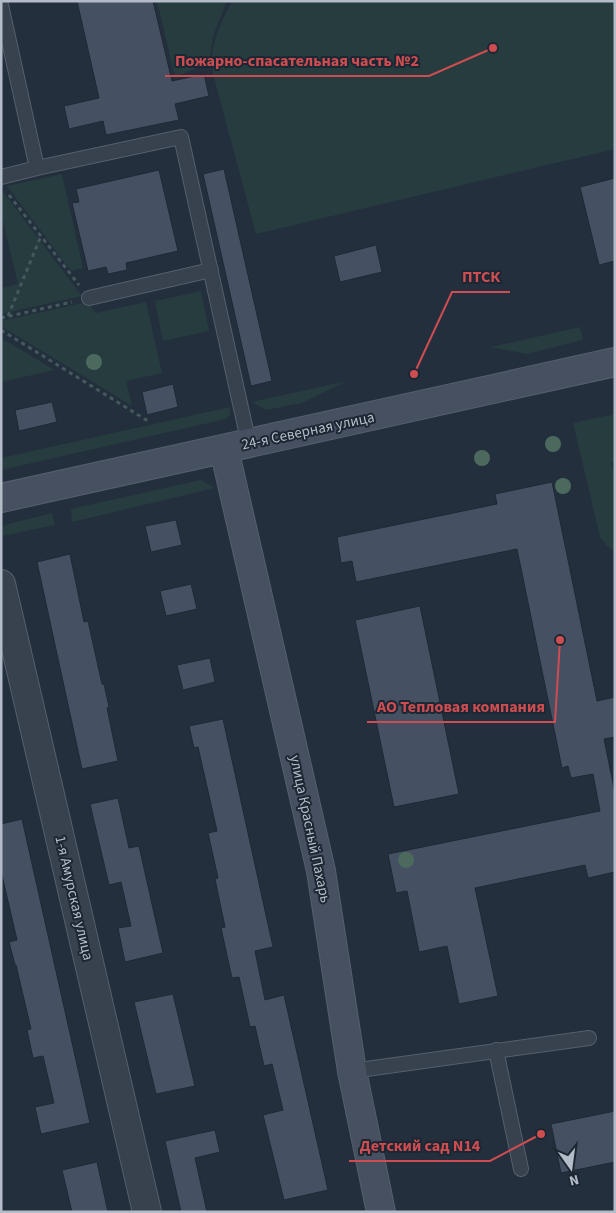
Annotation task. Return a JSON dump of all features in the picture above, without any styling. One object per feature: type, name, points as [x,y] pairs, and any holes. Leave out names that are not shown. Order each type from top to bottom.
[{"type":"street","name":"24-я Северная улица","points":[[1,498],[615,362]]},
{"type":"street","name":"улица Красный Пахарь","points":[[237,446],[322,871],[352,1071],[381,1212]]},
{"type":"street","name":"1-я Амурская улица","points":[[1,584],[147,1212]]},
{"type":"lane","points":[[1,6],[38,168]]},
{"type":"lane","points":[[1,177],[181,137],[211,270],[237,446]]},
{"type":"lane","points":[[89,298],[211,270]]},
{"type":"lane","points":[[352,1071],[589,1038]]},
{"type":"lane","points":[[496,1050],[521,1168]]},
{"type":"path","points":[[1,318],[89,298],[7,192]]},
{"type":"path","points":[[8,316],[41,236]]},
{"type":"path","points":[[1,330],[148,420]]},
{"type":"green space","points":[[157,1],[227,1],[213,36],[209,63],[175,77]]},
{"type":"green space","points":[[233,1],[615,1],[615,149],[256,234],[213,74],[212,56],[215,41],[223,19]]},
{"type":"green space","points":[[62,174],[83,268],[71,271],[7,186]]},
{"type":"green space","points":[[1,189],[82,296],[1,314],[1,288],[18,284],[1,213]]},
{"type":"green space","points":[[201,291],[209,331],[163,341],[155,301]]},
{"type":"green space","points":[[87,302],[96,313],[146,302],[162,373],[126,381],[132,406],[1,326],[1,321]]},
{"type":"green space","points":[[580,327],[583,340],[527,354],[491,347]]},
{"type":"green space","points":[[1,338],[55,370],[1,382]]},
{"type":"green space","points":[[347,381],[302,403],[266,410],[252,402]]},
{"type":"green space","points":[[230,407],[230,415],[226,419],[1,470],[1,458]]},
{"type":"green space","points":[[615,414],[615,461],[611,462],[615,477],[615,552],[600,537],[573,423]]},
{"type":"green space","points":[[201,480],[215,488],[72,522],[71,509]]},
{"type":"green space","points":[[52,513],[55,525],[2,536],[4,525]]},
{"type":"building","points":[[77,1],[153,1],[172,81],[204,74],[209,96],[175,104],[179,120],[106,135],[103,121],[69,129],[64,106],[99,98]]},
{"type":"building","points":[[224,169],[272,381],[251,386],[203,174]]},
{"type":"building","points":[[159,170],[178,251],[126,263],[127,270],[108,274],[106,267],[88,271],[72,203],[79,202],[76,189]]},
{"type":"building","points":[[615,178],[615,261],[599,265],[580,187]]},
{"type":"building","points":[[376,245],[382,272],[340,282],[334,256]]},
{"type":"building","points":[[173,384],[178,407],[147,415],[142,392]]},
{"type":"building","points":[[52,402],[57,422],[19,431],[15,410]]},
{"type":"building","points":[[552,482],[597,701],[615,697],[615,737],[604,739],[615,793],[615,872],[588,878],[585,865],[475,888],[498,996],[459,1004],[447,946],[419,952],[407,891],[396,893],[388,854],[600,811],[593,774],[571,778],[568,766],[562,768],[517,549],[356,582],[352,561],[341,563],[337,537],[497,504],[495,494]]},
{"type":"building","points":[[176,520],[182,545],[151,552],[145,526]]},
{"type":"building","points":[[70,554],[84,622],[88,621],[102,684],[104,684],[118,761],[82,769],[37,562]]},
{"type":"building","points":[[191,584],[197,609],[166,616],[160,591]]},
{"type":"building","points":[[420,606],[459,794],[394,807],[355,620]]},
{"type":"building","points":[[210,658],[215,682],[183,690],[177,665]]},
{"type":"building","points":[[223,719],[273,947],[255,951],[265,1000],[284,995],[328,1190],[284,1200],[263,1115],[283,1110],[272,1064],[264,1066],[255,1026],[250,1027],[239,977],[232,978],[221,928],[225,927],[215,879],[218,878],[208,833],[217,831],[198,747],[194,748],[189,726]]},
{"type":"building","points":[[118,798],[129,848],[139,846],[163,953],[125,962],[118,928],[131,926],[121,882],[109,885],[90,804]]},
{"type":"building","points":[[22,819],[90,1123],[41,1134],[35,1107],[54,1103],[43,1056],[33,1058],[27,1030],[31,1029],[9,942],[17,940],[1,871],[1,824]]},
{"type":"building","points":[[173,994],[195,1086],[156,1094],[134,1002]]},
{"type":"building","points":[[615,1111],[615,1162],[561,1173],[551,1124]]},
{"type":"building","points":[[215,1130],[220,1152],[195,1158],[207,1212],[181,1212],[165,1141]]},
{"type":"building","points":[[97,1162],[108,1212],[72,1212],[62,1170]]},
{"type":"place","name":"Пожарно-спасательная часть №2","points":[[493,48]]},
{"type":"place","name":"ПТСК","points":[[414,374]]},
{"type":"place","name":"АО Тепловая компания","points":[[560,640]]},
{"type":"place","name":"Детский сад N14","points":[[541,1134]]}]
